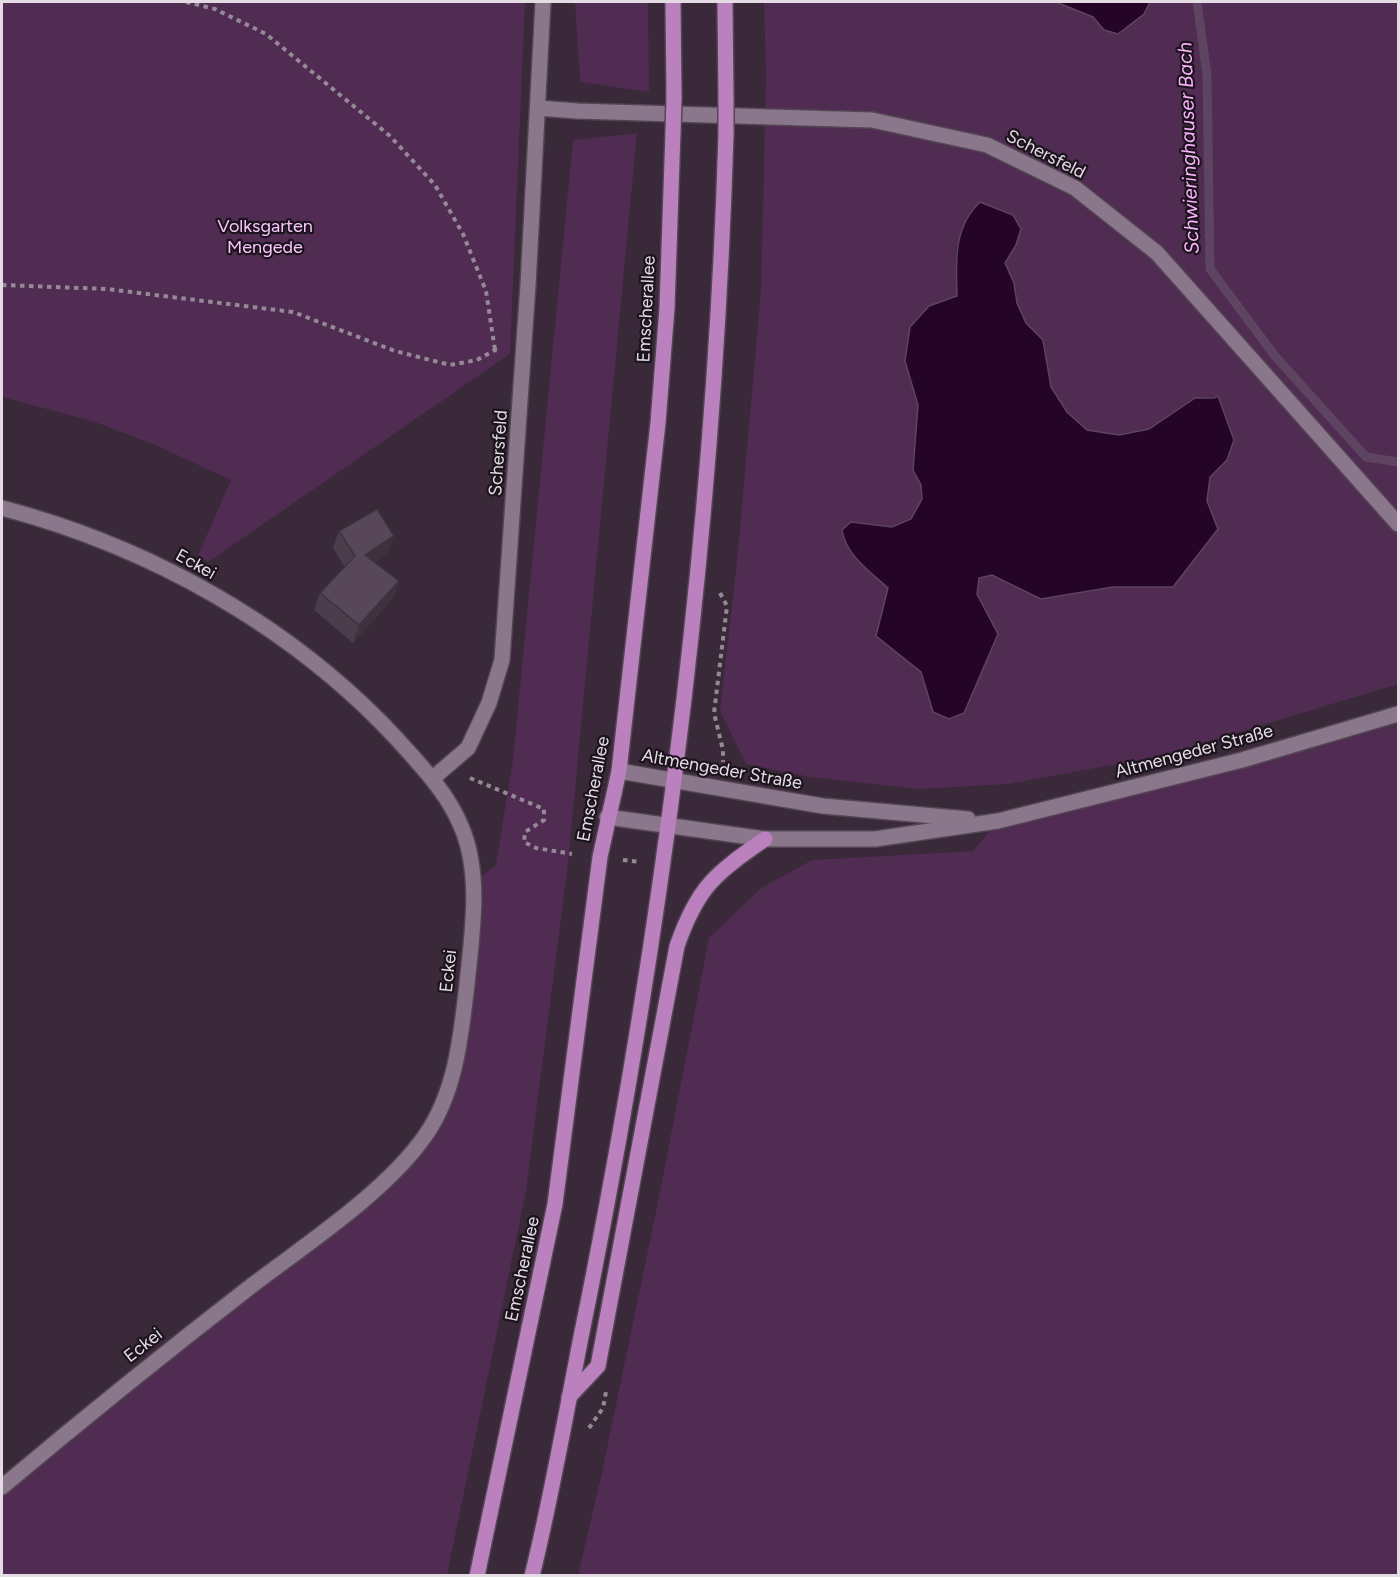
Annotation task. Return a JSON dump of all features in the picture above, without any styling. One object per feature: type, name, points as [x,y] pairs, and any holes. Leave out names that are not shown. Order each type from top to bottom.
[{"type":"main road","name":"Emscherallee","points":[[477,1575],[555,1204],[607,817],[619,771],[658,423],[667,308],[674,98],[673,2]]},
{"type":"main road","points":[[532,1575],[609,1201],[675,780],[721,282],[726,134],[725,2]]},
{"type":"main road","points":[[569,1397],[598,1366],[677,946],[684,925],[703,889],[717,873],[765,839]]},
{"type":"street","name":"Schersfeld","points":[[433,778],[468,748],[489,703],[502,660],[543,2]]},
{"type":"street","name":"Schersfeld","points":[[538,108],[872,120],[987,145],[1075,188],[1156,253],[1398,524]]},
{"type":"street","name":"Eckei","points":[[2,508],[31,516],[139,556],[185,578],[296,648],[375,716],[433,778],[462,826],[473,884],[471,942],[457,1056],[451,1084],[426,1134],[389,1176],[332,1224],[127,1382],[2,1487]]},
{"type":"street","name":"Altmengeder Straße","points":[[607,817],[765,839],[875,839],[998,821],[1242,760],[1398,714]]},
{"type":"street","name":"Altmengeder Straße","points":[[619,771],[823,806],[998,821]]},
{"type":"path","points":[[2,285],[107,289],[292,312],[395,351],[450,365],[477,360],[495,350],[486,291],[463,234],[435,184],[390,136],[266,34],[215,9],[186,2]]},
{"type":"path","points":[[717,588],[727,606],[714,713],[723,750],[723,762]]},
{"type":"path","points":[[433,778],[472,778],[544,810],[544,820],[525,832],[524,842],[536,848],[572,854]]},
{"type":"path","points":[[623,860],[644,862]]},
{"type":"green space","name":"Volksgarten Mengede","points":[[2,2],[525,2],[510,354],[208,562],[198,555],[231,480],[155,445],[95,422],[2,397]]},
{"type":"green space","points":[[575,2],[648,2],[649,92],[580,82]]},
{"type":"green space","points":[[764,2],[1056,2],[1094,17],[1104,30],[1144,14],[1150,2],[1398,2],[1398,684],[1160,756],[1009,784],[918,789],[810,777],[746,764],[720,711],[737,561],[761,290],[766,78]],"holes":[[[980,203],[1013,215],[1016,245],[1005,263],[1014,283],[1017,303],[1026,323],[1043,340],[1051,387],[1067,412],[1087,430],[1119,435],[1150,429],[1195,398],[1217,396],[1234,440],[1227,460],[1210,477],[1207,501],[1218,529],[1173,587],[1113,587],[1041,599],[992,575],[979,578],[977,593],[998,635],[964,713],[933,712],[921,672],[876,636],[888,588],[854,555],[842,530],[851,522],[892,527],[911,519],[922,499],[921,485],[913,470],[918,405],[905,361],[929,306],[957,296],[956,247]]]},
{"type":"green space","points":[[637,133],[568,864],[526,1191],[447,1575],[2,1576],[2,1487],[408,1157],[451,1084],[473,884],[496,865],[513,759],[573,140]]},
{"type":"green space","points":[[1398,714],[1398,1575],[578,1576],[659,1197],[709,938],[761,888],[812,860],[973,851],[998,821]]},
{"type":"shaded area","points":[[1056,2],[1150,2],[1144,14],[1118,34],[1104,30],[1093,17]]},
{"type":"shaded area","points":[[980,202],[1013,215],[1021,229],[1016,245],[1005,263],[1014,283],[1017,303],[1026,323],[1043,340],[1051,387],[1067,412],[1087,430],[1119,435],[1149,429],[1195,398],[1218,396],[1234,440],[1227,460],[1210,477],[1207,501],[1218,529],[1173,587],[1113,587],[1041,599],[992,575],[979,578],[977,594],[998,634],[964,713],[949,719],[933,712],[921,672],[876,636],[888,588],[853,555],[842,530],[851,522],[892,527],[911,519],[922,499],[921,485],[913,470],[918,405],[905,361],[910,327],[929,306],[957,296],[958,246],[965,223]]},
{"type":"building","points":[[377,509],[394,536],[365,555],[399,581],[359,625],[320,593],[355,556],[339,531]]},
{"type":"waterway","name":"Schwieringhauser Bach","points":[[1197,2],[1207,75],[1210,269],[1275,356],[1366,457],[1398,462]]}]
